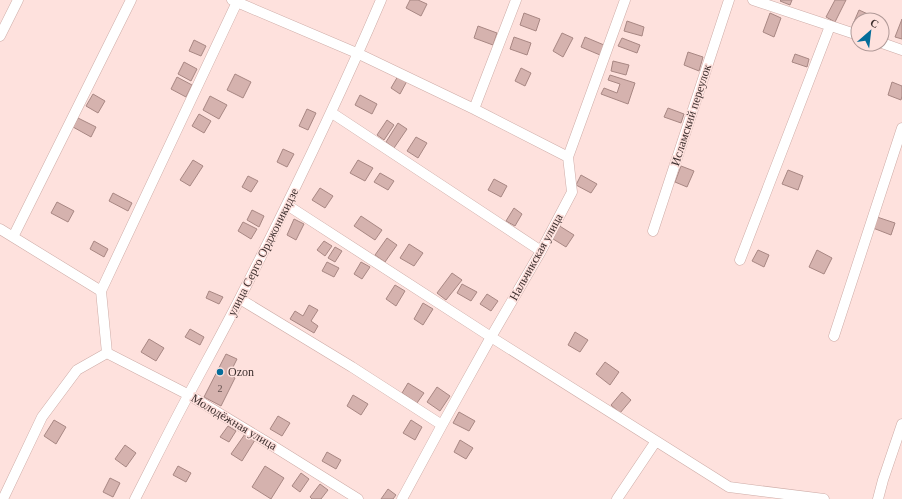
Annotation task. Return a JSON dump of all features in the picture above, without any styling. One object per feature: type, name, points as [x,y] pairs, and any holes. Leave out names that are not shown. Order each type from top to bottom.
[{"type":"street","points":[[0,36],[18,0]]},
{"type":"street","points":[[13,237],[131,0]]},
{"type":"street","points":[[474,109],[516,0]]},
{"type":"street","name":"Нальчикская улица","points":[[402,499],[491,337],[541,251],[572,192],[568,158],[625,0]]},
{"type":"street","name":"Исламский переулок","points":[[653,231],[729,0]]},
{"type":"street","points":[[753,0],[850,32]]},
{"type":"street","points":[[3,499],[42,417],[77,370],[107,353],[101,291],[235,1],[358,54],[474,109],[568,158]]},
{"type":"street","name":"улица Серго Орджоникидзе","points":[[135,499],[188,395],[240,299],[332,113],[358,54],[377,1]]},
{"type":"street","points":[[740,260],[830,26]]},
{"type":"street","points":[[890,46],[902,50]]},
{"type":"street","points":[[332,113],[541,251]]},
{"type":"street","points":[[834,336],[902,128]]},
{"type":"street","points":[[287,205],[491,337],[729,487],[824,499]]},
{"type":"street","points":[[0,229],[101,291]]},
{"type":"street","points":[[240,299],[352,367],[442,425]]},
{"type":"street","name":"Молодёжная улица","points":[[107,353],[188,395],[358,499]]},
{"type":"street","points":[[878,499],[902,424]]},
{"type":"street","points":[[618,499],[656,441]]},
{"type":"building","points":[[410,0],[418,0],[427,4],[421,16],[406,8]]},
{"type":"building","points":[[792,0],[790,5],[780,1]]},
{"type":"building","points":[[835,0],[846,0],[835,22],[826,17]]},
{"type":"building","points":[[524,13],[540,19],[536,31],[520,25]]},
{"type":"building","points":[[770,13],[781,18],[774,37],[763,32]]},
{"type":"building","points":[[902,19],[902,39],[895,37]]},
{"type":"building","points":[[627,21],[644,27],[642,36],[624,31]]},
{"type":"building","points":[[478,26],[497,33],[493,45],[474,38]]},
{"type":"building","points":[[562,33],[573,38],[563,57],[553,51]]},
{"type":"building","points":[[514,37],[531,43],[527,55],[510,49]]},
{"type":"building","points":[[585,37],[604,45],[600,55],[581,47]]},
{"type":"building","points":[[622,38],[640,45],[637,53],[618,46]]},
{"type":"building","points":[[194,40],[206,46],[201,56],[189,51]]},
{"type":"building","points":[[688,52],[703,57],[699,71],[684,65]]},
{"type":"building","points":[[795,54],[809,59],[807,67],[792,62]]},
{"type":"building","points":[[613,61],[629,65],[626,75],[611,71]]},
{"type":"building","points":[[184,62],[197,69],[191,81],[178,74]]},
{"type":"building","points":[[521,68],[531,73],[525,86],[515,81]]},
{"type":"building","points":[[235,74],[251,82],[243,98],[227,90]]},
{"type":"building","points":[[610,75],[635,83],[628,104],[601,94],[604,88],[617,93],[620,84],[608,80]]},
{"type":"building","points":[[398,76],[407,81],[400,94],[391,88]]},
{"type":"building","points":[[177,77],[192,85],[186,97],[171,89]]},
{"type":"building","points":[[892,82],[902,86],[901,100],[888,95]]},
{"type":"building","points":[[93,94],[105,101],[98,113],[86,106]]},
{"type":"building","points":[[360,95],[377,104],[372,114],[355,105]]},
{"type":"building","points":[[210,96],[227,105],[219,119],[203,110]]},
{"type":"building","points":[[668,108],[684,114],[681,123],[664,117]]},
{"type":"building","points":[[307,109],[316,113],[308,130],[299,126]]},
{"type":"building","points":[[199,114],[211,121],[204,133],[192,126]]},
{"type":"building","points":[[78,118],[96,127],[91,137],[73,127]]},
{"type":"building","points":[[387,120],[394,125],[384,140],[377,135]]},
{"type":"building","points":[[398,123],[407,129],[394,148],[386,142]]},
{"type":"building","points":[[416,137],[427,143],[418,158],[407,151]]},
{"type":"building","points":[[283,149],[294,154],[287,167],[277,162]]},
{"type":"building","points":[[193,160],[203,166],[190,186],[180,180]]},
{"type":"building","points":[[358,160],[373,168],[365,181],[350,173]]},
{"type":"building","points":[[681,166],[694,171],[687,187],[675,182]]},
{"type":"building","points":[[788,170],[803,176],[798,190],[782,184]]},
{"type":"building","points":[[380,173],[394,181],[388,190],[374,182]]},
{"type":"building","points":[[581,175],[597,184],[591,193],[576,185]]},
{"type":"building","points":[[248,176],[258,181],[251,192],[242,187]]},
{"type":"building","points":[[494,179],[507,186],[501,197],[488,190]]},
{"type":"building","points":[[320,188],[333,196],[325,208],[312,200]]},
{"type":"building","points":[[113,193],[132,203],[128,211],[109,201]]},
{"type":"building","points":[[57,202],[74,211],[68,222],[51,213]]},
{"type":"building","points":[[514,208],[522,214],[515,226],[506,221]]},
{"type":"building","points":[[252,210],[264,216],[259,227],[247,220]]},
{"type":"building","points":[[361,216],[382,230],[375,240],[354,226]]},
{"type":"building","points":[[877,217],[895,223],[891,235],[873,228]]},
{"type":"building","points":[[294,219],[304,224],[296,240],[287,235]]},
{"type":"building","points":[[243,222],[257,229],[251,239],[238,231]]},
{"type":"building","points":[[558,225],[574,235],[566,247],[550,237]]},
{"type":"building","points":[[387,238],[397,245],[385,262],[375,255]]},
{"type":"building","points":[[94,241],[108,249],[104,257],[90,249]]},
{"type":"building","points":[[324,241],[332,246],[325,256],[317,250]]},
{"type":"building","points":[[409,244],[423,253],[414,266],[400,258]]},
{"type":"building","points":[[335,247],[342,251],[335,262],[328,258]]},
{"type":"building","points":[[758,250],[769,255],[764,267],[752,261]]},
{"type":"building","points":[[817,250],[832,258],[824,274],[809,267]]},
{"type":"building","points":[[327,262],[339,268],[334,277],[322,271]]},
{"type":"building","points":[[361,262],[370,267],[362,279],[354,274]]},
{"type":"building","points":[[452,273],[462,280],[446,300],[437,293]]},
{"type":"building","points":[[462,284],[477,292],[471,301],[457,293]]},
{"type":"building","points":[[395,285],[405,291],[396,306],[386,299]]},
{"type":"building","points":[[209,291],[223,297],[219,304],[206,298]]},
{"type":"building","points":[[487,294],[498,301],[491,311],[480,304]]},
{"type":"building","points":[[423,303],[433,309],[423,325],[414,319]]},
{"type":"building","points":[[309,305],[318,310],[311,321],[318,326],[314,333],[290,319],[295,311],[303,316]]},
{"type":"building","points":[[190,329],[204,337],[200,345],[185,337]]},
{"type":"building","points":[[575,332],[588,340],[580,352],[568,345]]},
{"type":"building","points":[[149,339],[164,348],[156,361],[141,352]]},
{"type":"building","points":[[226,354],[237,359],[229,375],[235,378],[221,406],[204,397]]},
{"type":"building","points":[[605,362],[619,372],[610,385],[596,374]]},
{"type":"building","points":[[408,383],[424,393],[417,403],[402,393]]},
{"type":"building","points":[[437,387],[450,396],[440,411],[427,402]]},
{"type":"building","points":[[622,392],[631,400],[620,413],[611,405]]},
{"type":"building","points":[[353,395],[368,404],[361,415],[347,406]]},
{"type":"building","points":[[459,412],[475,421],[469,431],[453,423]]},
{"type":"building","points":[[278,416],[290,423],[282,436],[270,429]]},
{"type":"building","points":[[54,420],[66,427],[56,444],[44,436]]},
{"type":"building","points":[[411,420],[422,427],[415,440],[403,433]]},
{"type":"building","points":[[228,426],[236,431],[229,442],[220,437]]},
{"type":"building","points":[[245,434],[255,440],[242,461],[231,454]]},
{"type":"building","points":[[460,440],[473,448],[466,459],[454,452]]},
{"type":"building","points":[[125,445],[136,453],[126,467],[115,459]]},
{"type":"building","points":[[327,452],[341,460],[336,469],[322,461]]},
{"type":"building","points":[[178,466],[191,473],[186,482],[173,475]]},
{"type":"building","points":[[265,466],[284,478],[271,499],[252,487]]},
{"type":"building","points":[[301,473],[309,479],[300,492],[292,486]]},
{"type":"building","points":[[110,478],[120,483],[113,497],[103,492]]},
{"type":"building","points":[[320,484],[328,490],[321,499],[312,499],[310,497]]},
{"type":"building","points":[[388,489],[396,495],[393,499],[381,499]]},
{"type":"place","name":"Ozon","points":[[220,372]]}]
